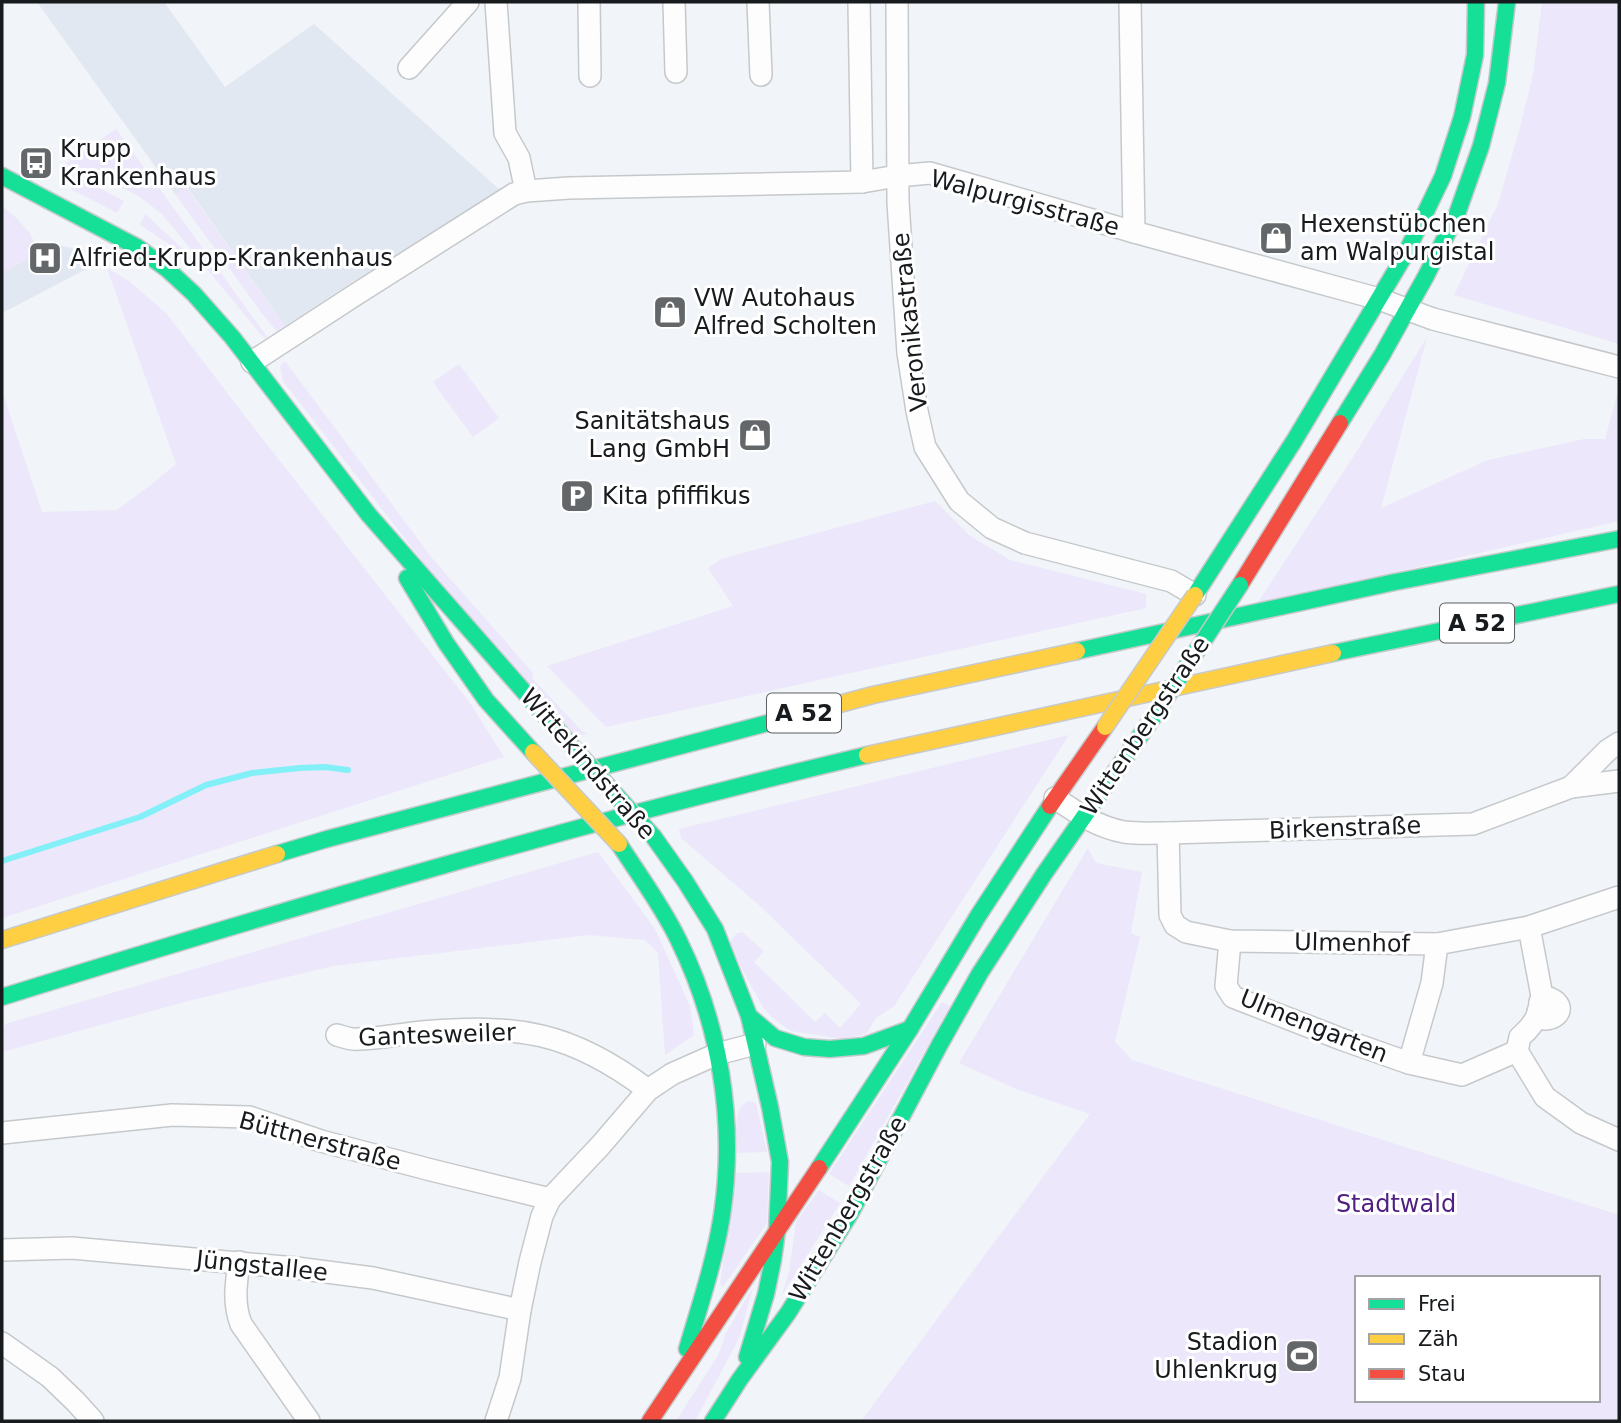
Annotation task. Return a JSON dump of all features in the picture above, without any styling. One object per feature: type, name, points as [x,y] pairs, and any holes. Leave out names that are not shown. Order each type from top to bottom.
[{"type":"main road","name":"Wittenbergstraße","points":[[650,1421],[910,1029],[978,916],[1055,798],[1195,595],[1294,441],[1405,255],[1443,176],[1462,117],[1475,55],[1476,2]]},
{"type":"main road","name":"Wittenbergstraße","points":[[713,1421],[788,1313],[850,1214],[940,1044],[981,973],[1044,874],[1154,716],[1240,585],[1408,310],[1457,214],[1481,146],[1497,83],[1507,2]]},
{"type":"main road","name":"Wittekindstraße","points":[[2,176],[137,247],[176,276],[204,304],[369,515],[653,836],[715,929],[749,1016],[780,1162],[773,1260],[766,1294],[740,1379]]},
{"type":"main road","name":"Wittekindstraße","points":[[369,515],[446,643],[486,701],[619,844],[657,902],[701,991],[727,1107],[727,1163],[723,1214],[706,1285],[678,1379]]},
{"type":"main road","name":"A 52","points":[[2,940],[327,839],[873,695],[1395,582],[1619,540]]},
{"type":"main road","name":"A 52","points":[[2,997],[286,909],[729,789],[1053,712],[1619,594]]},
{"type":"main road","points":[[749,1016],[775,1038],[804,1047],[830,1049],[864,1046],[910,1029]]},
{"type":"street","points":[[409,68],[468,2]]},
{"type":"street","points":[[496,2],[505,133],[519,158],[526,191]]},
{"type":"street","points":[[589,2],[590,76]]},
{"type":"street","points":[[674,2],[676,72]]},
{"type":"street","points":[[758,2],[761,75]]},
{"type":"street","points":[[859,2],[862,182]]},
{"type":"street","name":"Veronikastraße","points":[[897,2],[897,176],[908,354],[925,447],[959,501],[992,528],[1025,543],[1171,581],[1195,595]]},
{"type":"street","points":[[1130,2],[1134,232]]},
{"type":"street","name":"Walpurgisstraße","points":[[252,362],[514,194],[526,191],[862,182],[930,173],[1379,299],[1452,324],[1619,367]]},
{"type":"street","name":"Birkenstraße","points":[[1055,798],[1100,825],[1126,832],[1473,824],[1571,787],[1608,750],[1619,743]]},
{"type":"street","points":[[1571,787],[1619,781]]},
{"type":"street","name":"Ulmenhof","points":[[1168,833],[1170,915],[1175,925],[1186,932],[1230,941],[1437,944],[1529,927],[1619,897]]},
{"type":"street","points":[[1529,927],[1542,996],[1528,1030],[1520,1037],[1517,1051],[1545,1097],[1581,1123],[1619,1140]]},
{"type":"street","name":"Ulmengarten","points":[[1230,941],[1226,986],[1233,997],[1341,1039],[1409,1063],[1462,1074],[1517,1051]]},
{"type":"street","name":"Ulmengarten","points":[[1409,1063],[1432,984],[1437,944]]},
{"type":"street","name":"Gantesweiler","points":[[337,1035],[355,1040],[473,1029],[528,1032],[562,1041],[605,1060],[648,1090]]},
{"type":"street","points":[[496,1421],[510,1378],[530,1262],[542,1216],[550,1199],[648,1090],[672,1074],[717,1054],[755,1044]]},
{"type":"street","name":"Büttnerstraße","points":[[2,1133],[172,1115],[249,1117],[321,1141],[550,1199]]},
{"type":"street","name":"Jüngstallee","points":[[2,1250],[72,1248],[296,1268],[373,1278],[520,1310]]},
{"type":"street","points":[[239,1262],[235,1292],[236,1310],[241,1324],[309,1421]]},
{"type":"street","points":[[2,1343],[50,1377],[93,1421]]},
{"type":"street","name":"Wittenbergstraße","points":[[662,1421],[664,1399]]},
{"type":"shaded area","points":[[37,2],[164,2],[225,87],[314,24],[501,191],[285,326],[187,187],[175,194]]},
{"type":"shaded area","name":"Alfried-Krupp-Krankenhaus","points":[[2,206],[29,233],[40,252],[62,246],[72,248],[98,263],[2,313]]},
{"type":"green space","points":[[1542,2],[1619,2],[1619,344],[1454,295],[1498,204],[1533,75]]},
{"type":"green space","points":[[116,129],[268,338],[263,337],[162,214],[140,197],[103,177],[62,166]]},
{"type":"green space","points":[[78,177],[124,201],[117,213],[71,189]]},
{"type":"green space","points":[[186,187],[285,326],[277,331],[267,320],[175,194]]},
{"type":"green space","points":[[2,206],[24,227],[40,253],[2,273]]},
{"type":"green space","points":[[145,214],[186,252],[184,256],[140,225]]},
{"type":"green space","points":[[107,268],[129,281],[167,314],[470,703],[504,757],[2,918],[2,391],[42,512],[117,510],[176,464]]},
{"type":"green space","points":[[1427,337],[1381,508],[1488,460],[1584,439],[1605,439],[1619,388],[1619,521],[1257,604],[1355,454]]},
{"type":"green space","points":[[285,361],[432,558],[533,673],[532,678],[587,734],[575,736],[437,580],[283,381],[280,366]]},
{"type":"green space","points":[[459,364],[499,418],[473,437],[433,382]]},
{"type":"green space","points":[[935,501],[969,535],[1010,560],[1146,594],[1146,608],[606,727],[547,666],[733,606],[708,568],[721,559]]},
{"type":"green space","points":[[1069,735],[894,1006],[876,1018],[866,1034],[842,1039],[791,1031],[764,1009],[730,942],[736,934],[742,932],[764,951],[754,962],[815,1022],[825,1013],[840,1028],[861,1004],[760,906],[681,838],[679,829]]},
{"type":"green space","name":"Stadtwald","points":[[1088,848],[1096,863],[1142,872],[1131,933],[1140,937],[1115,1042],[1132,1060],[1619,1215],[1619,1421],[861,1421],[1090,1114],[1016,1089],[959,1063]]},
{"type":"green space","points":[[598,852],[655,929],[690,1006],[694,1035],[665,1055],[658,953],[645,940],[589,935],[333,966],[192,1000],[2,1052],[2,1031],[5,1024]]},
{"type":"green space","points":[[942,1002],[950,1006],[849,1186],[829,1174]]},
{"type":"green space","points":[[750,1101],[756,1103],[767,1152],[737,1153],[738,1115],[744,1104]]},
{"type":"green space","points":[[769,1172],[767,1223],[723,1287],[720,1284],[736,1173]]},
{"type":"green space","points":[[819,1190],[840,1203],[782,1295],[789,1272],[796,1222]]},
{"type":"green space","points":[[753,1287],[739,1338],[695,1421],[676,1421],[719,1354],[725,1335]]},
{"type":"waterway","points":[[2,861],[140,817],[206,785],[252,773],[325,767],[348,770]]},
{"type":"traffic: fast","points":[[1195,595],[1294,441],[1405,255],[1443,176],[1462,117],[1475,55],[1476,2]]},
{"type":"traffic: fast","points":[[1340,423],[1382,355],[1457,214],[1481,146],[1497,83],[1507,2]]},
{"type":"traffic: fast","points":[[2,176],[137,247],[167,269],[194,294],[232,337],[369,515],[569,743]]},
{"type":"traffic: fast","points":[[1077,651],[1395,582],[1619,539]]},
{"type":"traffic: fast","points":[[407,578],[446,643],[486,700],[533,752]]},
{"type":"traffic: fast","points":[[1154,716],[1240,585]]},
{"type":"traffic: fast","points":[[1333,653],[1619,594]]},
{"type":"traffic: fast","points":[[277,854],[817,710]]},
{"type":"traffic: fast","points":[[713,1421],[788,1313],[850,1214],[980,973],[1044,874],[1154,716]]},
{"type":"traffic: fast","points":[[569,743],[653,836]]},
{"type":"traffic: fast","points":[[2,997],[432,868],[649,809],[867,755]]},
{"type":"traffic: fast","points":[[819,1168],[1050,806]]},
{"type":"traffic: fast","points":[[653,836],[715,929],[749,1016],[780,1162],[773,1260],[747,1357]]},
{"type":"traffic: fast","points":[[619,844],[665,915],[693,971],[705,1005],[721,1074],[727,1144],[722,1215],[711,1266],[687,1349]]},
{"type":"traffic: fast","points":[[749,1016],[775,1038],[804,1047],[830,1049],[864,1046],[910,1029]]},
{"type":"traffic: slow","points":[[1105,727],[1195,595]]},
{"type":"traffic: slow","points":[[817,710],[873,695],[1077,651]]},
{"type":"traffic: slow","points":[[867,755],[1333,653]]},
{"type":"traffic: slow","points":[[533,752],[619,844]]},
{"type":"traffic: slow","points":[[2,940],[277,854]]},
{"type":"traffic: jam","points":[[1240,585],[1340,423]]},
{"type":"traffic: jam","points":[[1050,806],[1105,727]]},
{"type":"traffic: jam","points":[[650,1421],[819,1168]]},
{"type":"place","name":"Krupp Krankenhaus","points":[[36,163]]},
{"type":"place","name":"Hexenstübchen am Walpurgistal","points":[[1276,238]]},
{"type":"place","name":"Alfried-Krupp-Krankenhaus","points":[[45,258]]},
{"type":"place","name":"VW Autohaus Alfred Scholten","points":[[670,312]]},
{"type":"place","name":"Sanitätshaus Lang GmbH","points":[[755,435]]},
{"type":"place","name":"Kita pfiffikus","points":[[577,496]]},
{"type":"place","name":"Stadion Uhlenkrug","points":[[1302,1356]]}]
